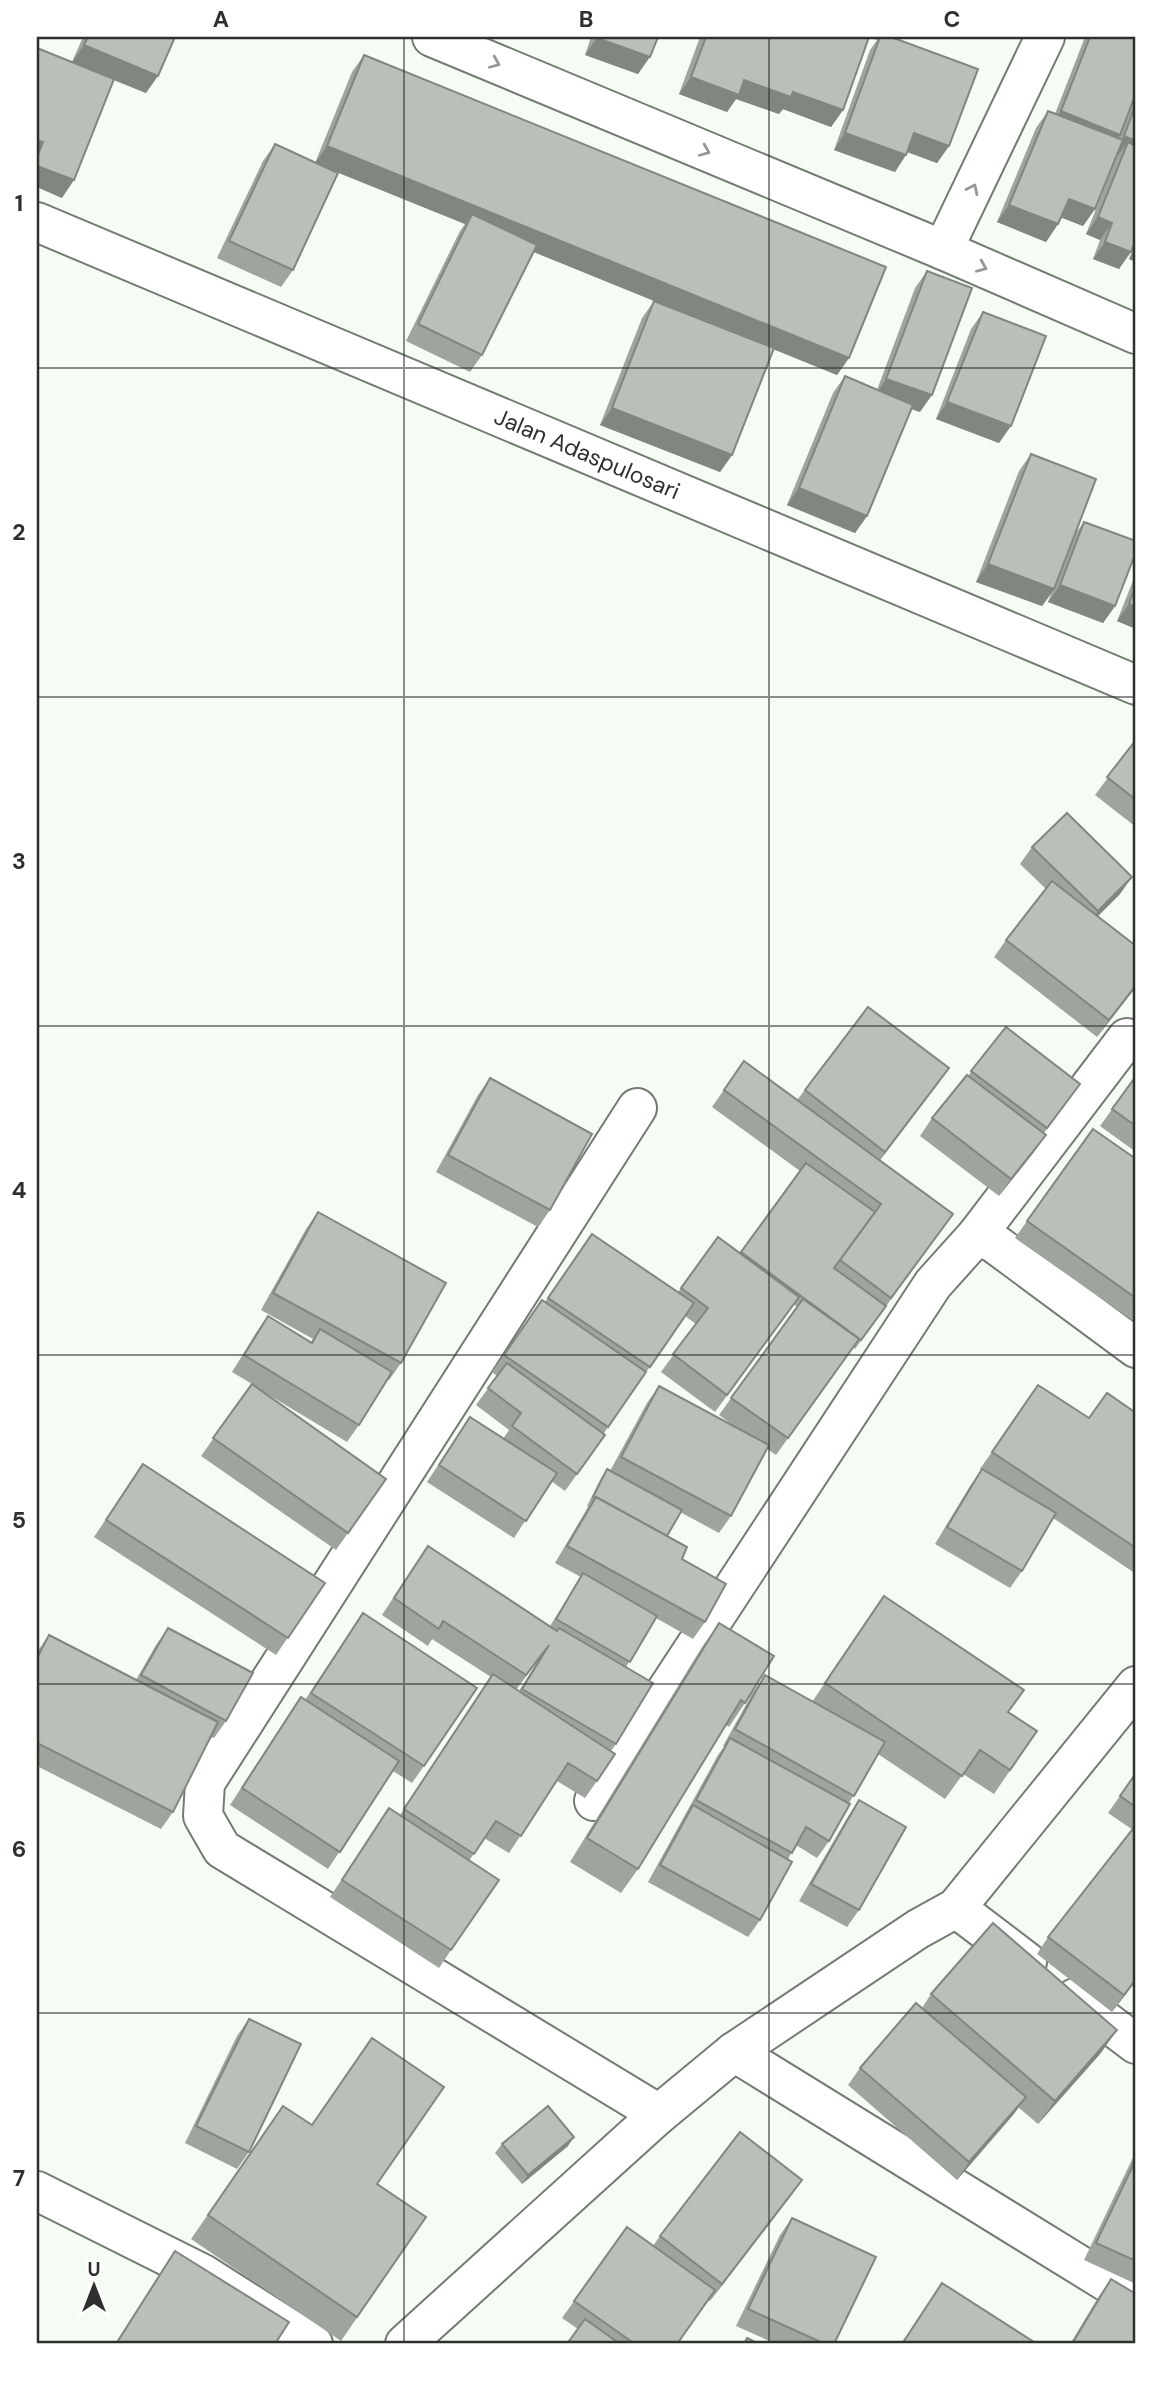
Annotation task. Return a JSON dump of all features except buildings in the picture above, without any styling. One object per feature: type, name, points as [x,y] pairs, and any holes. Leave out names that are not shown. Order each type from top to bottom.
[{"type":"street","points":[[432,37],[943,250],[1136,334]]},
{"type":"street","points":[[943,250],[1045,37]]},
{"type":"street","name":"Jalan Adaspulosari","points":[[37,222],[1136,685]]},
{"type":"street","points":[[594,1801],[933,1284],[977,1235],[1127,1038]]},
{"type":"street","points":[[637,1108],[205,1783],[203,1816],[222,1849],[659,2114]]},
{"type":"street","points":[[977,1235],[994,1242],[1136,1348]]},
{"type":"street","points":[[417,2341],[659,2114],[734,2052],[918,1929],[957,1908],[1136,1686]]},
{"type":"street","points":[[957,1908],[1136,2044]]},
{"type":"street","points":[[734,2052],[1136,2300]]},
{"type":"street","points":[[37,2191],[203,2274],[313,2344]]}]
